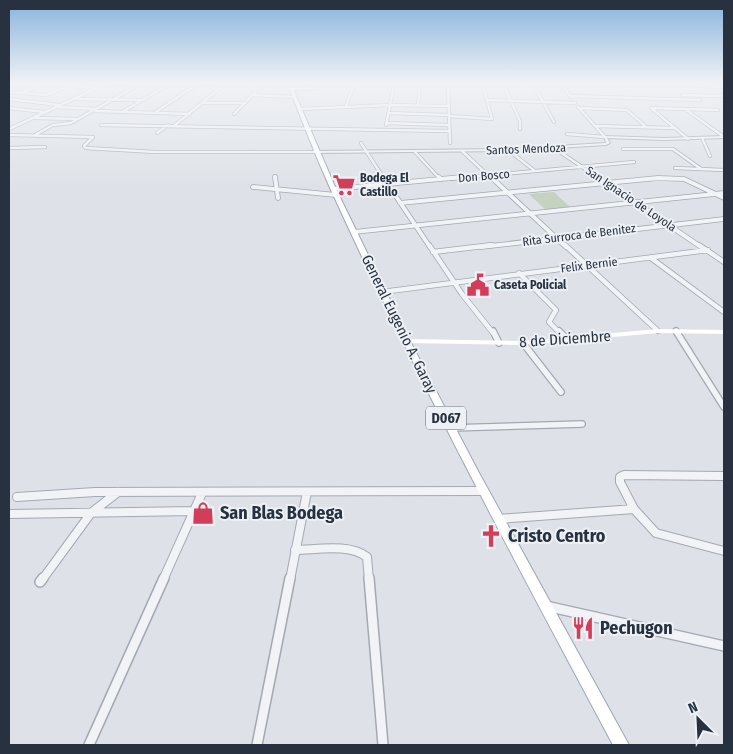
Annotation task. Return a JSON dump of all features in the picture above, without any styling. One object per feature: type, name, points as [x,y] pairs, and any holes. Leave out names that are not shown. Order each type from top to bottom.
[{"type":"main road","name":"General Eugenio A. Garay","points":[[303,117],[335,192],[382,292],[450,428],[621,745]]},
{"type":"main road","name":"8 de Diciembre","points":[[406,341],[523,343],[658,331],[724,332]]},
{"type":"street","points":[[35,135],[53,125],[70,123],[82,117]]},
{"type":"street","points":[[175,125],[186,117]]},
{"type":"street","points":[[385,130],[387,117]]},
{"type":"street","points":[[449,117],[450,143]]},
{"type":"street","points":[[473,117],[492,119],[492,117]]},
{"type":"street","points":[[518,117],[520,129]]},
{"type":"street","points":[[551,117],[554,122]]},
{"type":"street","points":[[587,117],[604,137]]},
{"type":"street","points":[[634,117],[646,127]]},
{"type":"street","points":[[662,117],[688,139]]},
{"type":"street","points":[[696,117],[724,137]]},
{"type":"street","points":[[9,129],[33,118],[78,119]]},
{"type":"street","points":[[386,123],[448,125]]},
{"type":"street","points":[[101,125],[307,127],[448,132]]},
{"type":"street","points":[[157,132],[168,125]]},
{"type":"street","points":[[236,126],[236,132]]},
{"type":"street","points":[[595,126],[674,128]]},
{"type":"street","points":[[567,134],[688,139],[724,137]]},
{"type":"street","points":[[9,135],[93,137],[84,146],[86,148],[155,152],[318,152]]},
{"type":"street","name":"Santos Mendoza","points":[[318,152],[415,152],[554,148],[608,144],[604,137]]},
{"type":"street","points":[[702,138],[710,156]]},
{"type":"street","points":[[361,143],[433,252],[481,320],[490,327],[499,343]]},
{"type":"street","points":[[9,148],[45,147]]},
{"type":"street","name":"San Ignacio de Loyola","points":[[554,148],[724,262]]},
{"type":"street","points":[[623,148],[674,149],[702,168]]},
{"type":"street","points":[[508,150],[536,171]]},
{"type":"street","points":[[462,151],[658,331]]},
{"type":"street","points":[[415,152],[440,179]]},
{"type":"street","name":"Don Bosco","points":[[253,187],[277,190],[335,192],[387,184],[634,162]]},
{"type":"street","points":[[675,168],[724,170]]},
{"type":"street","points":[[275,176],[278,198]]},
{"type":"street","points":[[400,203],[658,178],[682,179],[724,198]]},
{"type":"street","points":[[354,232],[724,193]]},
{"type":"street","name":"Rita Surroca de Benitez","points":[[433,252],[724,219]]},
{"type":"street","name":"Felix Bernie","points":[[382,292],[708,250]]},
{"type":"street","points":[[651,258],[724,312]]},
{"type":"street","points":[[519,273],[556,310],[549,322],[568,339]]},
{"type":"street","points":[[676,331],[724,407]]},
{"type":"street","points":[[523,343],[561,392]]},
{"type":"street","points":[[450,428],[582,424]]},
{"type":"street","points":[[724,476],[624,475],[620,477],[620,482],[634,509],[656,533],[724,551]]},
{"type":"street","points":[[17,497],[118,492],[483,491]]},
{"type":"street","points":[[40,582],[91,513],[118,492]]},
{"type":"street","points":[[257,745],[306,492]]},
{"type":"street","points":[[89,745],[202,493]]},
{"type":"street","points":[[498,519],[634,509]]},
{"type":"street","points":[[9,514],[194,511]]},
{"type":"street","points":[[295,550],[360,551],[367,557],[383,745]]},
{"type":"street","points":[[545,606],[724,646]]},
{"type":"green space","points":[[554,192],[571,208],[546,210],[529,194]]},
{"type":"place","name":"Bodega El Castillo","points":[[344,185]]},
{"type":"place","name":"Caseta Policial","points":[[478,285]]},
{"type":"place","name":"San Blas Bodega","points":[[203,513]]},
{"type":"place","name":"Cristo Centro","points":[[491,536]]},
{"type":"place","name":"Pechugon","points":[[583,628]]}]
